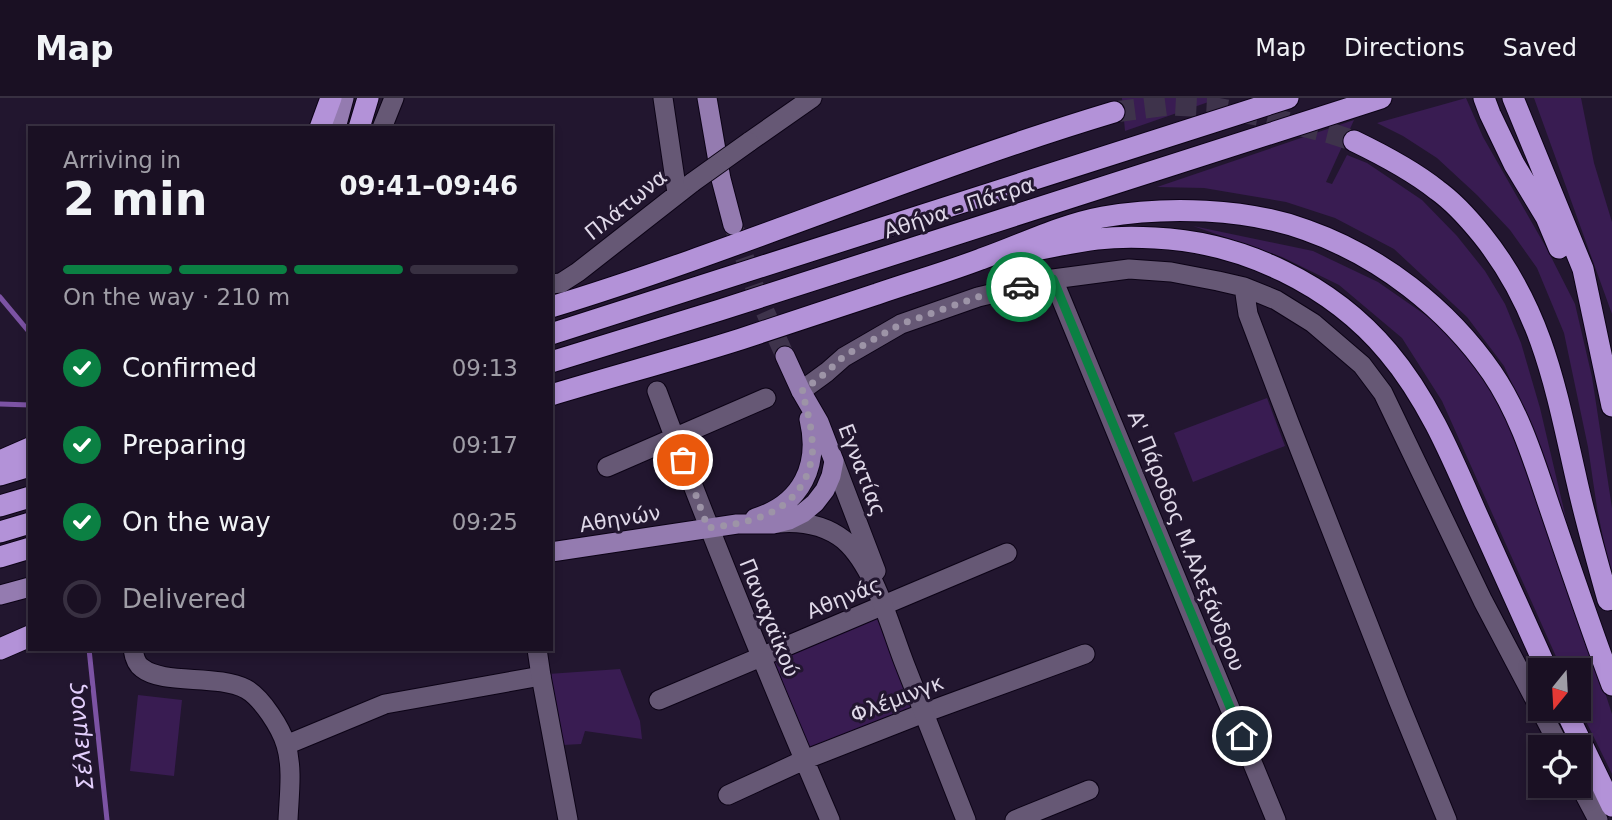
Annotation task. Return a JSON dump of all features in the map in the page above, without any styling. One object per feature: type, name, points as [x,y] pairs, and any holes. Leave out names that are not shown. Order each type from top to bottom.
[{"type":"highway","points":[[321,126],[331,98]]},
{"type":"highway","points":[[360,126],[368,98]]},
{"type":"highway","name":"Αθήνα - Πάτρα","points":[[553,333],[1288,98]]},
{"type":"highway","name":"Αθήνα - Πάτρα","points":[[553,361],[1381,98]]},
{"type":"highway","points":[[1515,102],[1583,269],[1612,407]]},
{"type":"highway","points":[[1487,106],[1514,164],[1546,217],[1598,336]]},
{"type":"highway","points":[[553,304],[576,299],[704,256],[1002,147],[1114,112]]},
{"type":"highway","points":[[1354,141],[1389,158],[1438,190],[1468,217],[1508,270],[1539,334],[1563,416],[1588,531],[1608,600]]},
{"type":"highway","points":[[553,394],[738,340],[982,259],[1045,234],[1101,218],[1157,211],[1206,211],[1251,216],[1304,229],[1350,248],[1394,275],[1437,310],[1466,340],[1491,372],[1508,400],[1527,441],[1612,685]]},
{"type":"highway","points":[[982,259],[1098,239],[1156,238],[1225,249],[1289,274],[1324,294],[1362,324],[1388,352],[1421,398],[1451,455],[1542,658]]},
{"type":"highway","points":[[0,461],[28,449]]},
{"type":"highway","points":[[0,475],[28,467]]},
{"type":"highway","points":[[0,506],[28,498]]},
{"type":"highway","points":[[0,532],[28,524]]},
{"type":"highway","points":[[0,557],[28,549]]},
{"type":"highway","points":[[0,649],[28,637]]},
{"type":"highway","points":[[1570,721],[1612,806]]},
{"type":"main road","points":[[337,126],[344,98]]},
{"type":"main road","points":[[707,98],[721,179],[733,225]]},
{"type":"main road","name":"Εγνατίας","points":[[785,356],[820,422],[834,461]]},
{"type":"main road","name":"Αθηνών","points":[[737,524],[769,514],[782,506],[793,496],[809,470],[813,440],[802,391]]},
{"type":"main road","name":"Αθηνών","points":[[553,552],[737,524],[773,524],[796,517],[815,503],[824,491],[834,461]]},
{"type":"main road","points":[[0,595],[28,588]]},
{"type":"main road","points":[[0,605],[28,602]]},
{"type":"street","points":[[383,126],[394,98]]},
{"type":"street","points":[[663,98],[685,187]]},
{"type":"street","name":"Πλάτωνα","points":[[553,284],[561,283],[578,272],[685,187],[812,98]]},
{"type":"street","points":[[802,391],[844,356],[901,324],[978,297],[1053,279],[1129,269],[1171,272],[1244,287],[1276,300],[1313,323],[1362,365],[1383,393],[1483,601],[1554,735]]},
{"type":"street","name":"Α' Πάροδος Μ.Αλεξάνδρου","points":[[1053,279],[1276,820]]},
{"type":"street","points":[[1244,287],[1248,314],[1289,422],[1447,820]]},
{"type":"street","name":"Παναχαϊκού","points":[[657,391],[708,528],[830,820]]},
{"type":"street","points":[[607,467],[766,398]]},
{"type":"street","name":"Εγνατίας","points":[[834,461],[875,565],[884,606]]},
{"type":"street","name":"Εγνατίας","points":[[773,524],[810,524],[843,540],[856,553],[884,606],[966,820]]},
{"type":"street","name":"Αθηνάς","points":[[659,700],[1007,553]]},
{"type":"street","points":[[134,651],[141,668],[156,675],[205,679],[234,685],[254,695],[280,732],[286,746],[289,774],[288,820]]},
{"type":"street","points":[[537,651],[568,820]]},
{"type":"street","name":"Φλέμινγκ","points":[[728,795],[804,760],[1085,654]]},
{"type":"street","points":[[286,746],[385,704],[541,676]]},
{"type":"street","points":[[1015,820],[1089,790]]},
{"type":"street","points":[[1586,798],[1598,820]]},
{"type":"shaded area","points":[[1122,98],[1220,98],[1125,131]]},
{"type":"shaded area","points":[[1466,98],[1483,137],[1575,304],[1592,377],[1612,508],[1612,582],[1564,333],[1537,268],[1510,230],[1437,158],[1377,123]]},
{"type":"shaded area","points":[[1534,98],[1581,98],[1594,163],[1612,222],[1612,314]]},
{"type":"shaded area","points":[[1354,120],[1326,182],[1332,184],[1347,155],[1367,163],[1422,200],[1457,236],[1485,271],[1505,304],[1521,343],[1540,408],[1567,523],[1532,428],[1504,366],[1467,317],[1394,249],[1335,218],[1286,202],[1204,188],[1157,187]]},
{"type":"shaded area","points":[[1193,226],[1313,251],[1378,282],[1434,321],[1488,383],[1511,423],[1568,578],[1612,714],[1612,774],[1586,721],[1591,721],[1591,658],[1557,658],[1442,401],[1402,338],[1339,285],[1282,257]]},
{"type":"shaded area","points":[[1267,398],[1285,446],[1193,482],[1174,433]]},
{"type":"shaded area","points":[[884,606],[924,713],[804,760],[760,656]]},
{"type":"shaded area","points":[[620,669],[640,721],[642,739],[585,731],[581,744],[563,745],[548,674]]},
{"type":"shaded area","points":[[138,695],[182,700],[174,776],[130,771]]},
{"type":"waterway","name":"Σέλεμνος","points":[[0,297],[28,331]]},
{"type":"waterway","points":[[0,404],[28,405]]},
{"type":"waterway","name":"Σέλεμνος","points":[[89,651],[107,820]]},
{"type":"tunnel","points":[[1114,112],[1169,105],[1210,107],[1262,116],[1354,141]]},
{"type":"tunnel","points":[[735,230],[756,291],[785,356]]},
{"type":"way so far","points":[[683,460],[708,528],[737,524],[769,514],[793,496],[809,470],[813,440],[802,391],[844,356],[901,324],[978,297],[1021,287]]},
{"type":"route","points":[[1021,287],[1053,279],[1242,736]]}]
